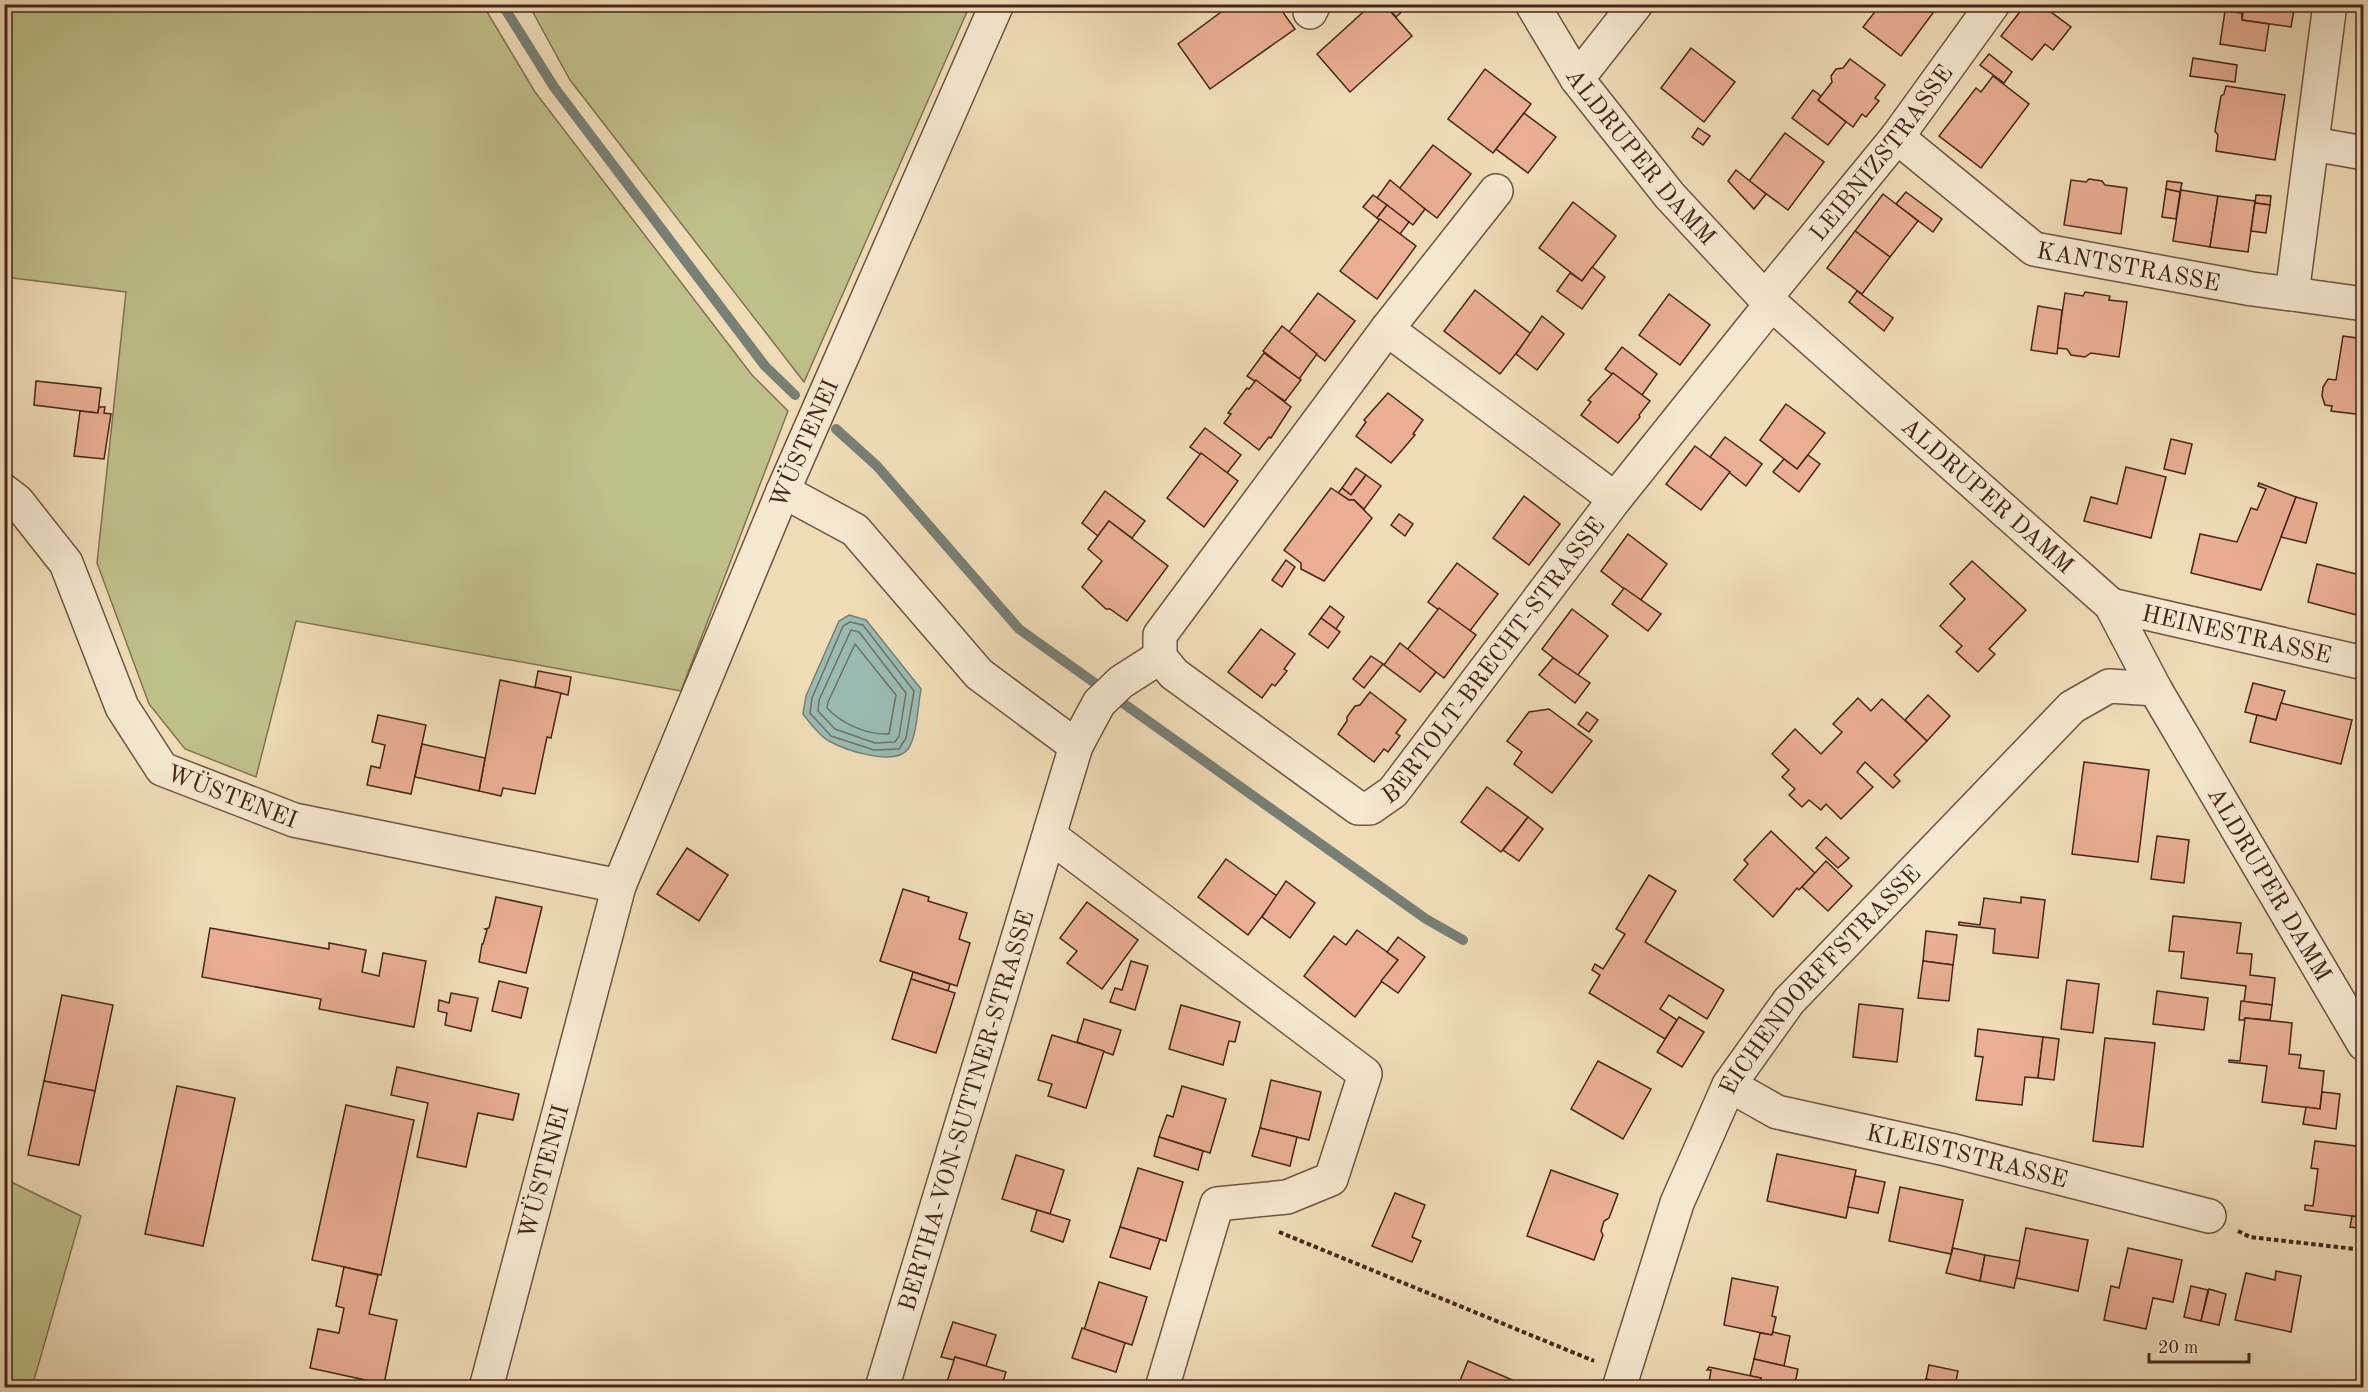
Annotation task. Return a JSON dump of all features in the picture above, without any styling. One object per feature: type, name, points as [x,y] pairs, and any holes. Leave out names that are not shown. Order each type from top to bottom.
[{"type":"street","name":"WÜSTENEI","points":[[486,1388],[618,886],[783,491],[997,4]]},
{"type":"street","name":"ALDRUPER DAMM","points":[[1532,4],[1577,80],[1670,196],[1768,300],[2111,605],[2155,689],[2364,1044]]},
{"type":"street","points":[[1577,80],[1636,4]]},
{"type":"street","name":"LEIBNIZSTRASSE","points":[[1768,300],[1897,137],[1993,4]]},
{"type":"street","points":[[2292,294],[2330,4]]},
{"type":"street","name":"KANTSTRASSE","points":[[1897,137],[2034,249],[2252,289],[2364,304]]},
{"type":"street","points":[[2313,144],[2364,153]]},
{"type":"street","points":[[1160,657],[1160,635],[1387,329],[1496,191]]},
{"type":"street","name":"BERTOLT-BRECHT-STRASSE","points":[[1160,657],[1174,674],[1358,808],[1370,808],[1393,792],[1768,300]]},
{"type":"street","name":"BERTOLT-BRECHT-STRASSE","points":[[1387,329],[1615,499]]},
{"type":"street","name":"WÜSTENEI","points":[[4,491],[17,501],[66,563],[122,707],[162,769],[294,820],[618,886]]},
{"type":"street","points":[[783,491],[855,530],[979,675],[1076,746]]},
{"type":"street","name":"HEINESTRASSE","points":[[2111,605],[2364,663]]},
{"type":"street","name":"BERTHA-VON-SUTTNER-STRASSE","points":[[882,1388],[1076,746],[1110,692],[1160,657]]},
{"type":"street","name":"EICHENDORFFSTRASSE","points":[[1622,1380],[1677,1203],[1729,1085],[1789,1001],[2072,707],[2109,686],[2155,689]]},
{"type":"street","points":[[1050,836],[1365,1074],[1331,1179],[1287,1197],[1217,1204],[1162,1388]]},
{"type":"street","name":"KLEISTSTRASSE","points":[[1729,1085],[1777,1112],[1950,1150],[2209,1216]]},
{"type":"path","points":[[1251,1201],[1275,1230],[1622,1380]]},
{"type":"path","points":[[2209,1216],[2250,1237],[2364,1250]]},
{"type":"green space","points":[[5,4],[483,5],[535,92],[752,375],[788,411],[681,691],[296,621],[256,777],[185,749],[149,704],[97,563],[126,292],[5,277]]},
{"type":"green space","points":[[529,5],[970,5],[804,382],[570,80]]},
{"type":"green space","points":[[5,1179],[81,1216],[32,1387],[5,1387]]},
{"type":"water","points":[[849,615],[866,620],[921,689],[911,744],[902,754],[882,757],[836,745],[822,736],[803,714],[806,696],[839,621]]},
{"type":"building","points":[[1232,4],[1277,4],[1295,29],[1210,89],[1178,44]]},
{"type":"building","points":[[1372,4],[1384,4],[1412,36],[1350,92],[1317,54]]},
{"type":"building","points":[[1385,4],[1403,4],[1406,8],[1396,17]]},
{"type":"building","points":[[1881,4],[1922,4],[1933,13],[1901,56],[1863,27]]},
{"type":"building","points":[[1922,4],[1938,4],[1932,12]]},
{"type":"building","points":[[2026,4],[2051,4],[2047,9],[2071,27],[2053,50],[2045,44],[2032,60],[2001,36]]},
{"type":"building","points":[[2244,4],[2298,4],[2297,10],[2294,10],[2291,27],[2242,20]]},
{"type":"building","points":[[2225,11],[2242,13],[2242,20],[2269,24],[2265,51],[2220,44]]},
{"type":"building","points":[[1691,48],[1735,82],[1704,122],[1661,88]]},
{"type":"building","points":[[1989,54],[2012,72],[2004,83],[1980,65]]},
{"type":"building","points":[[2193,58],[2237,65],[2235,82],[2190,76]]},
{"type":"building","points":[[1850,59],[1885,85],[1875,98],[1879,101],[1866,117],[1862,114],[1853,127],[1818,100],[1832,82],[1831,76],[1836,69],[1843,68]]},
{"type":"building","points":[[1485,69],[1531,104],[1493,153],[1448,119]]},
{"type":"building","points":[[1993,76],[2029,104],[1981,168],[1939,136],[1976,88],[1981,92]]},
{"type":"building","points":[[2226,86],[2285,95],[2275,160],[2216,151],[2218,135],[2215,131],[2221,96]]},
{"type":"building","points":[[1813,90],[1821,96],[1818,100],[1846,122],[1828,145],[1792,118]]},
{"type":"building","points":[[1524,113],[1556,137],[1528,173],[1496,149]]},
{"type":"building","points":[[1698,128],[1710,136],[1703,145],[1692,137]]},
{"type":"building","points":[[1785,133],[1824,162],[1788,210],[1749,181]]},
{"type":"building","points":[[1433,145],[1471,174],[1437,218],[1399,189]]},
{"type":"building","points":[[1736,170],[1766,194],[1754,209],[1728,181]]},
{"type":"building","points":[[2089,179],[2102,181],[2105,185],[2127,188],[2121,234],[2064,225],[2071,180],[2086,182]]},
{"type":"building","points":[[1390,180],[1425,209],[1413,225],[1377,198]]},
{"type":"building","points":[[2167,181],[2182,183],[2180,192],[2166,189]]},
{"type":"building","points":[[2166,189],[2180,192],[2176,219],[2162,217]]},
{"type":"building","points":[[2181,190],[2218,196],[2210,247],[2173,241]]},
{"type":"building","points":[[1906,192],[1942,219],[1933,232],[1896,204]]},
{"type":"building","points":[[1883,194],[1918,221],[1890,257],[1855,231]]},
{"type":"building","points":[[1373,195],[1387,205],[1377,218],[1363,207]]},
{"type":"building","points":[[2256,195],[2271,196],[2270,205],[2255,203]]},
{"type":"building","points":[[2218,196],[2255,201],[2248,252],[2210,247]]},
{"type":"building","points":[[1573,202],[1616,236],[1582,281],[1539,248]]},
{"type":"building","points":[[2255,203],[2270,205],[2266,233],[2251,231]]},
{"type":"building","points":[[1387,205],[1409,222],[1400,234],[1377,218]]},
{"type":"building","points":[[1380,219],[1416,246],[1377,299],[1340,271]]},
{"type":"building","points":[[1855,231],[1890,257],[1862,294],[1827,268]]},
{"type":"building","points":[[1592,267],[1605,277],[1582,309],[1557,291],[1570,273],[1582,281]]},
{"type":"building","points":[[1475,290],[1531,334],[1500,374],[1444,331]]},
{"type":"building","points":[[1857,291],[1893,318],[1884,331],[1849,302]]},
{"type":"building","points":[[2085,292],[2110,296],[2109,300],[2127,302],[2119,357],[2091,353],[2085,357],[2071,355],[2067,349],[2057,348],[2065,293],[2083,296]]},
{"type":"building","points":[[1318,293],[1355,321],[1325,361],[1288,333]]},
{"type":"building","points":[[1669,294],[1710,325],[1680,365],[1639,335]]},
{"type":"building","points":[[2038,306],[2062,310],[2057,354],[2031,350]]},
{"type":"building","points":[[1542,316],[1564,334],[1537,370],[1516,354]]},
{"type":"building","points":[[1282,326],[1317,354],[1299,379],[1263,351]]},
{"type":"building","points":[[2343,336],[2364,339],[2364,415],[2331,411],[2332,406],[2325,405],[2322,396],[2323,387],[2328,379],[2336,380]]},
{"type":"building","points":[[1622,347],[1657,374],[1642,395],[1605,369]]},
{"type":"building","points":[[1264,353],[1301,380],[1285,401],[1247,376]]},
{"type":"building","points":[[1613,373],[1650,401],[1618,443],[1581,415],[1591,402],[1588,400]]},
{"type":"building","points":[[1256,380],[1291,407],[1271,438],[1269,437],[1259,450],[1224,423],[1231,414],[1228,413]]},
{"type":"building","points":[[36,381],[101,388],[98,413],[34,405]]},
{"type":"building","points":[[1388,393],[1423,420],[1413,434],[1415,435],[1391,463],[1356,436],[1366,422],[1364,420]]},
{"type":"building","points":[[1786,404],[1825,433],[1797,469],[1760,440]]},
{"type":"building","points":[[99,407],[105,407],[104,413],[111,414],[104,459],[74,456],[80,411],[98,413]]},
{"type":"building","points":[[1205,428],[1241,455],[1227,473],[1190,447]]},
{"type":"building","points":[[1725,437],[1762,464],[1746,486],[1710,457]]},
{"type":"building","points":[[2171,439],[2192,444],[2185,474],[2164,469]]},
{"type":"building","points":[[1695,446],[1730,472],[1701,510],[1666,484]]},
{"type":"building","points":[[1201,453],[1238,481],[1204,527],[1167,498]]},
{"type":"building","points":[[1808,455],[1820,464],[1799,492],[1773,472],[1784,459],[1797,469]]},
{"type":"building","points":[[2126,467],[2166,477],[2151,538],[2084,521],[2091,497],[2117,504]]},
{"type":"building","points":[[1356,468],[1366,475],[1351,495],[1342,488]]},
{"type":"building","points":[[1366,475],[1381,486],[1364,509],[1354,500],[1349,500],[1338,493],[1342,488],[1351,495]]},
{"type":"building","points":[[2259,483],[2296,497],[2261,590],[2191,573],[2200,534],[2237,542],[2251,508],[2257,510],[2266,489],[2258,486]]},
{"type":"building","points":[[1331,488],[1349,500],[1354,500],[1372,518],[1324,581],[1301,569],[1301,563],[1284,550]]},
{"type":"building","points":[[1105,491],[1145,521],[1132,538],[1109,521],[1098,536],[1082,523]]},
{"type":"building","points":[[1524,496],[1560,524],[1529,565],[1493,538]]},
{"type":"building","points":[[2296,497],[2317,503],[2306,543],[2281,537]]},
{"type":"building","points":[[1399,514],[1413,524],[1405,536],[1391,525]]},
{"type":"building","points":[[1109,521],[1168,566],[1127,621],[1110,609],[1106,609],[1082,587],[1102,561],[1088,549]]},
{"type":"building","points":[[1628,534],[1667,564],[1640,601],[1601,571]]},
{"type":"building","points":[[1286,560],[1295,567],[1282,587],[1272,580]]},
{"type":"building","points":[[1972,561],[2026,610],[1989,649],[1995,654],[1978,672],[1956,652],[1962,646],[1940,626],[1965,599],[1950,584]]},
{"type":"building","points":[[1457,563],[1498,594],[1469,632],[1428,602]]},
{"type":"building","points":[[2317,564],[2364,576],[2364,617],[2308,602]]},
{"type":"building","points":[[1624,588],[1661,614],[1648,631],[1612,604]]},
{"type":"building","points":[[1330,606],[1344,617],[1336,629],[1321,618]]},
{"type":"building","points":[[1439,608],[1476,635],[1444,678],[1407,650]]},
{"type":"building","points":[[1572,609],[1608,636],[1577,676],[1542,649]]},
{"type":"building","points":[[1321,618],[1340,632],[1328,648],[1309,634]]},
{"type":"building","points":[[1261,629],[1295,654],[1284,669],[1287,671],[1275,686],[1272,684],[1262,698],[1228,672]]},
{"type":"building","points":[[1400,643],[1436,672],[1420,692],[1384,665]]},
{"type":"building","points":[[1371,656],[1383,664],[1364,688],[1353,679]]},
{"type":"building","points":[[1553,658],[1590,683],[1575,703],[1539,675]]},
{"type":"building","points":[[538,671],[571,677],[568,695],[535,687]]},
{"type":"building","points":[[500,680],[561,693],[551,738],[547,737],[535,794],[503,788],[501,796],[479,791]]},
{"type":"building","points":[[2253,683],[2285,691],[2276,720],[2245,712]]},
{"type":"building","points":[[1370,692],[1406,720],[1396,733],[1400,736],[1388,752],[1384,749],[1374,762],[1338,734],[1355,706],[1360,705]]},
{"type":"building","points":[[1928,695],[1950,716],[1927,741],[1905,720]]},
{"type":"building","points":[[1858,698],[1871,711],[1882,699],[1927,741],[1894,775],[1900,781],[1893,788],[1865,762],[1857,772],[1873,787],[1841,819],[1826,804],[1821,810],[1809,800],[1802,807],[1789,795],[1795,789],[1782,777],[1789,770],[1772,754],[1795,729],[1821,754],[1842,732],[1833,724]]},
{"type":"building","points":[[2281,703],[2352,720],[2341,764],[2250,742],[2257,715],[2276,720]]},
{"type":"building","points":[[1549,709],[1592,741],[1552,793],[1514,764],[1522,752],[1507,741],[1529,712]]},
{"type":"building","points":[[1587,712],[1598,720],[1589,732],[1578,724]]},
{"type":"building","points":[[378,715],[426,725],[411,794],[367,785],[371,766],[380,768],[385,745],[372,742]]},
{"type":"building","points":[[422,744],[485,758],[479,791],[415,777]]},
{"type":"building","points":[[2084,762],[2149,770],[2138,862],[2072,854]]},
{"type":"building","points":[[1487,787],[1528,817],[1501,852],[1461,822]]},
{"type":"building","points":[[1528,817],[1543,829],[1519,861],[1503,850]]},
{"type":"building","points":[[1771,831],[1815,873],[1799,890],[1797,888],[1773,917],[1734,880],[1748,864],[1744,860]]},
{"type":"building","points":[[2157,836],[2189,840],[2184,883],[2151,879]]},
{"type":"building","points":[[1826,837],[1849,858],[1838,868],[1816,848]]},
{"type":"building","points":[[687,848],[728,875],[699,921],[657,894]]},
{"type":"building","points":[[1226,859],[1277,896],[1248,935],[1198,897]]},
{"type":"building","points":[[1826,861],[1852,886],[1828,911],[1802,887]]},
{"type":"building","points":[[1649,875],[1676,891],[1645,942],[1724,990],[1707,1019],[1669,995],[1660,1009],[1677,1020],[1665,1039],[1589,993],[1600,975],[1592,970],[1595,964],[1603,969],[1625,934],[1616,929]]},
{"type":"building","points":[[1286,881],[1315,903],[1290,938],[1262,917]]},
{"type":"building","points":[[903,889],[929,897],[928,901],[967,913],[959,939],[970,943],[957,986],[880,961]]},
{"type":"building","points":[[496,897],[542,907],[526,973],[479,962],[487,930],[485,929],[489,928]]},
{"type":"building","points":[[2021,897],[2045,900],[2038,958],[1993,953],[1995,929],[1959,925],[1959,922],[1980,925],[1984,898],[2021,903]]},
{"type":"building","points":[[1087,902],[1138,940],[1102,989],[1067,963],[1077,951],[1060,938]]},
{"type":"building","points":[[2173,916],[2241,923],[2237,953],[2252,954],[2250,975],[2275,978],[2272,1005],[2244,1002],[2246,986],[2181,978],[2184,952],[2169,951]]},
{"type":"building","points":[[210,928],[329,949],[329,943],[366,950],[362,972],[379,976],[383,953],[426,961],[414,1027],[319,1009],[321,999],[202,977]]},
{"type":"building","points":[[1357,930],[1398,960],[1355,1017],[1304,976],[1334,936],[1346,945]]},
{"type":"building","points":[[1926,931],[1957,935],[1953,965],[1923,961]]},
{"type":"building","points":[[1398,937],[1425,957],[1398,993],[1381,981],[1398,960],[1387,952]]},
{"type":"building","points":[[1131,961],[1148,966],[1135,1010],[1110,1002],[1115,988],[1122,990]]},
{"type":"building","points":[[1923,961],[1953,965],[1949,1001],[1918,998]]},
{"type":"building","points":[[913,972],[950,984],[948,991],[911,979]]},
{"type":"building","points":[[911,979],[955,993],[936,1053],[892,1039]]},
{"type":"building","points":[[2067,980],[2099,984],[2093,1033],[2061,1029]]},
{"type":"building","points":[[499,981],[528,988],[521,1018],[492,1011]]},
{"type":"building","points":[[2157,991],[2208,998],[2204,1030],[2153,1024]]},
{"type":"building","points":[[451,993],[478,998],[471,1031],[445,1025],[447,1013],[438,1011],[439,1000],[449,1003]]},
{"type":"building","points":[[62,995],[113,1005],[95,1091],[44,1081]]},
{"type":"building","points":[[2241,1001],[2272,1005],[2270,1020],[2245,1018],[2245,1020],[2239,1020]]},
{"type":"building","points":[[1859,1004],[1903,1009],[1897,1062],[1853,1057]]},
{"type":"building","points":[[1181,1005],[1240,1022],[1235,1042],[1229,1041],[1223,1065],[1169,1049]]},
{"type":"building","points":[[1679,1017],[1704,1032],[1682,1067],[1657,1052]]},
{"type":"building","points":[[2245,1018],[2292,1023],[2289,1054],[2301,1055],[2299,1068],[2324,1071],[2320,1109],[2262,1102],[2267,1066],[2229,1062],[2229,1060],[2240,1061]]},
{"type":"building","points":[[1084,1019],[1121,1030],[1113,1055],[1077,1042]]},
{"type":"building","points":[[1978,1029],[2043,1037],[2038,1078],[2025,1077],[2022,1105],[1976,1100],[1983,1057],[1975,1056]]},
{"type":"building","points":[[1052,1035],[1104,1051],[1086,1108],[1048,1096],[1052,1084],[1038,1080]]},
{"type":"building","points":[[2043,1037],[2059,1039],[2054,1080],[2038,1078]]},
{"type":"building","points":[[2105,1038],[2155,1043],[2143,1147],[2093,1141]]},
{"type":"building","points":[[1598,1061],[1651,1089],[1623,1139],[1571,1109]]},
{"type":"building","points":[[397,1067],[519,1094],[513,1120],[478,1113],[466,1167],[417,1157],[428,1103],[391,1095]]},
{"type":"building","points":[[1271,1080],[1321,1092],[1309,1140],[1260,1128]]},
{"type":"building","points":[[44,1081],[95,1091],[79,1165],[28,1155]]},
{"type":"building","points":[[177,1086],[235,1098],[203,1246],[145,1234]]},
{"type":"building","points":[[1182,1086],[1226,1099],[1210,1153],[1159,1137],[1167,1115],[1173,1117]]},
{"type":"building","points":[[2322,1092],[2340,1094],[2336,1129],[2303,1124],[2306,1107],[2320,1109]]},
{"type":"building","points":[[346,1105],[414,1120],[381,1275],[312,1260]]},
{"type":"building","points":[[1260,1128],[1297,1137],[1290,1166],[1252,1156]]},
{"type":"building","points":[[1159,1137],[1203,1151],[1198,1170],[1154,1156]]},
{"type":"building","points":[[2315,1141],[2364,1147],[2364,1188],[2359,1217],[2305,1210],[2305,1205],[2313,1206],[2318,1169],[2311,1168]]},
{"type":"building","points":[[1777,1154],[1856,1170],[1846,1218],[1767,1201]]},
{"type":"building","points":[[1016,1155],[1064,1170],[1050,1214],[1002,1199]]},
{"type":"building","points":[[1138,1168],[1183,1182],[1166,1241],[1120,1227]]},
{"type":"building","points":[[1551,1170],[1618,1194],[1609,1218],[1604,1221],[1601,1231],[1603,1235],[1594,1260],[1527,1236]]},
{"type":"building","points":[[1855,1176],[1885,1182],[1878,1213],[1848,1207]]},
{"type":"building","points":[[1900,1187],[1963,1200],[1951,1254],[1889,1241]]},
{"type":"building","points":[[1395,1193],[1425,1205],[1412,1237],[1421,1241],[1412,1262],[1372,1246]]},
{"type":"building","points":[[1037,1210],[1070,1220],[1063,1242],[1031,1231]]},
{"type":"building","points":[[2360,1214],[2364,1214],[2364,1229],[2350,1227],[2352,1216],[2359,1217]]},
{"type":"building","points":[[1120,1227],[1160,1239],[1150,1269],[1110,1257]]},
{"type":"building","points":[[2026,1228],[2088,1240],[2078,1291],[2016,1278]]},
{"type":"building","points":[[1953,1248],[1985,1255],[1980,1281],[1946,1273]]},
{"type":"building","points":[[2128,1248],[2182,1260],[2173,1302],[2153,1298],[2146,1329],[2104,1320],[2111,1286],[2119,1288]]},
{"type":"building","points":[[1985,1255],[2020,1261],[2014,1288],[1980,1281]]},
{"type":"building","points":[[344,1267],[378,1275],[369,1314],[397,1320],[384,1384],[310,1368],[318,1329],[339,1333],[344,1308],[336,1306]]},
{"type":"building","points":[[2276,1271],[2301,1276],[2291,1332],[2235,1320],[2246,1273],[2275,1280]]},
{"type":"building","points":[[1732,1278],[1778,1287],[1772,1316],[1776,1317],[1772,1335],[1724,1325]]},
{"type":"building","points":[[1099,1282],[1147,1297],[1132,1345],[1084,1330]]},
{"type":"building","points":[[2191,1286],[2208,1290],[2201,1321],[2184,1317]]},
{"type":"building","points":[[2209,1289],[2226,1294],[2219,1325],[2201,1321]]},
{"type":"building","points":[[953,1322],[996,1335],[986,1366],[955,1357],[954,1360],[941,1357]]},
{"type":"building","points":[[1082,1328],[1125,1343],[1116,1372],[1072,1358]]},
{"type":"building","points":[[1773,1332],[1790,1336],[1784,1366],[1754,1359],[1760,1333],[1772,1335]]},
{"type":"building","points":[[955,1357],[1006,1372],[1001,1388],[945,1388]]},
{"type":"building","points":[[1754,1359],[1798,1369],[1794,1388],[1759,1388],[1761,1378],[1750,1376]]},
{"type":"building","points":[[1468,1361],[1531,1388],[1457,1388]]},
{"type":"building","points":[[1929,1365],[1958,1371],[1955,1386],[1926,1379]]},
{"type":"building","points":[[1709,1367],[1761,1378],[1759,1388],[1708,1388],[1711,1370],[1707,1370]]},
{"type":"building","points":[[1926,1379],[1955,1386],[1964,1388],[1924,1388]]},
{"type":"waterway","points":[[502,4],[554,87],[765,366],[795,395]]},
{"type":"waterway","points":[[836,429],[877,466],[1019,629],[1426,919],[1463,940]]}]
